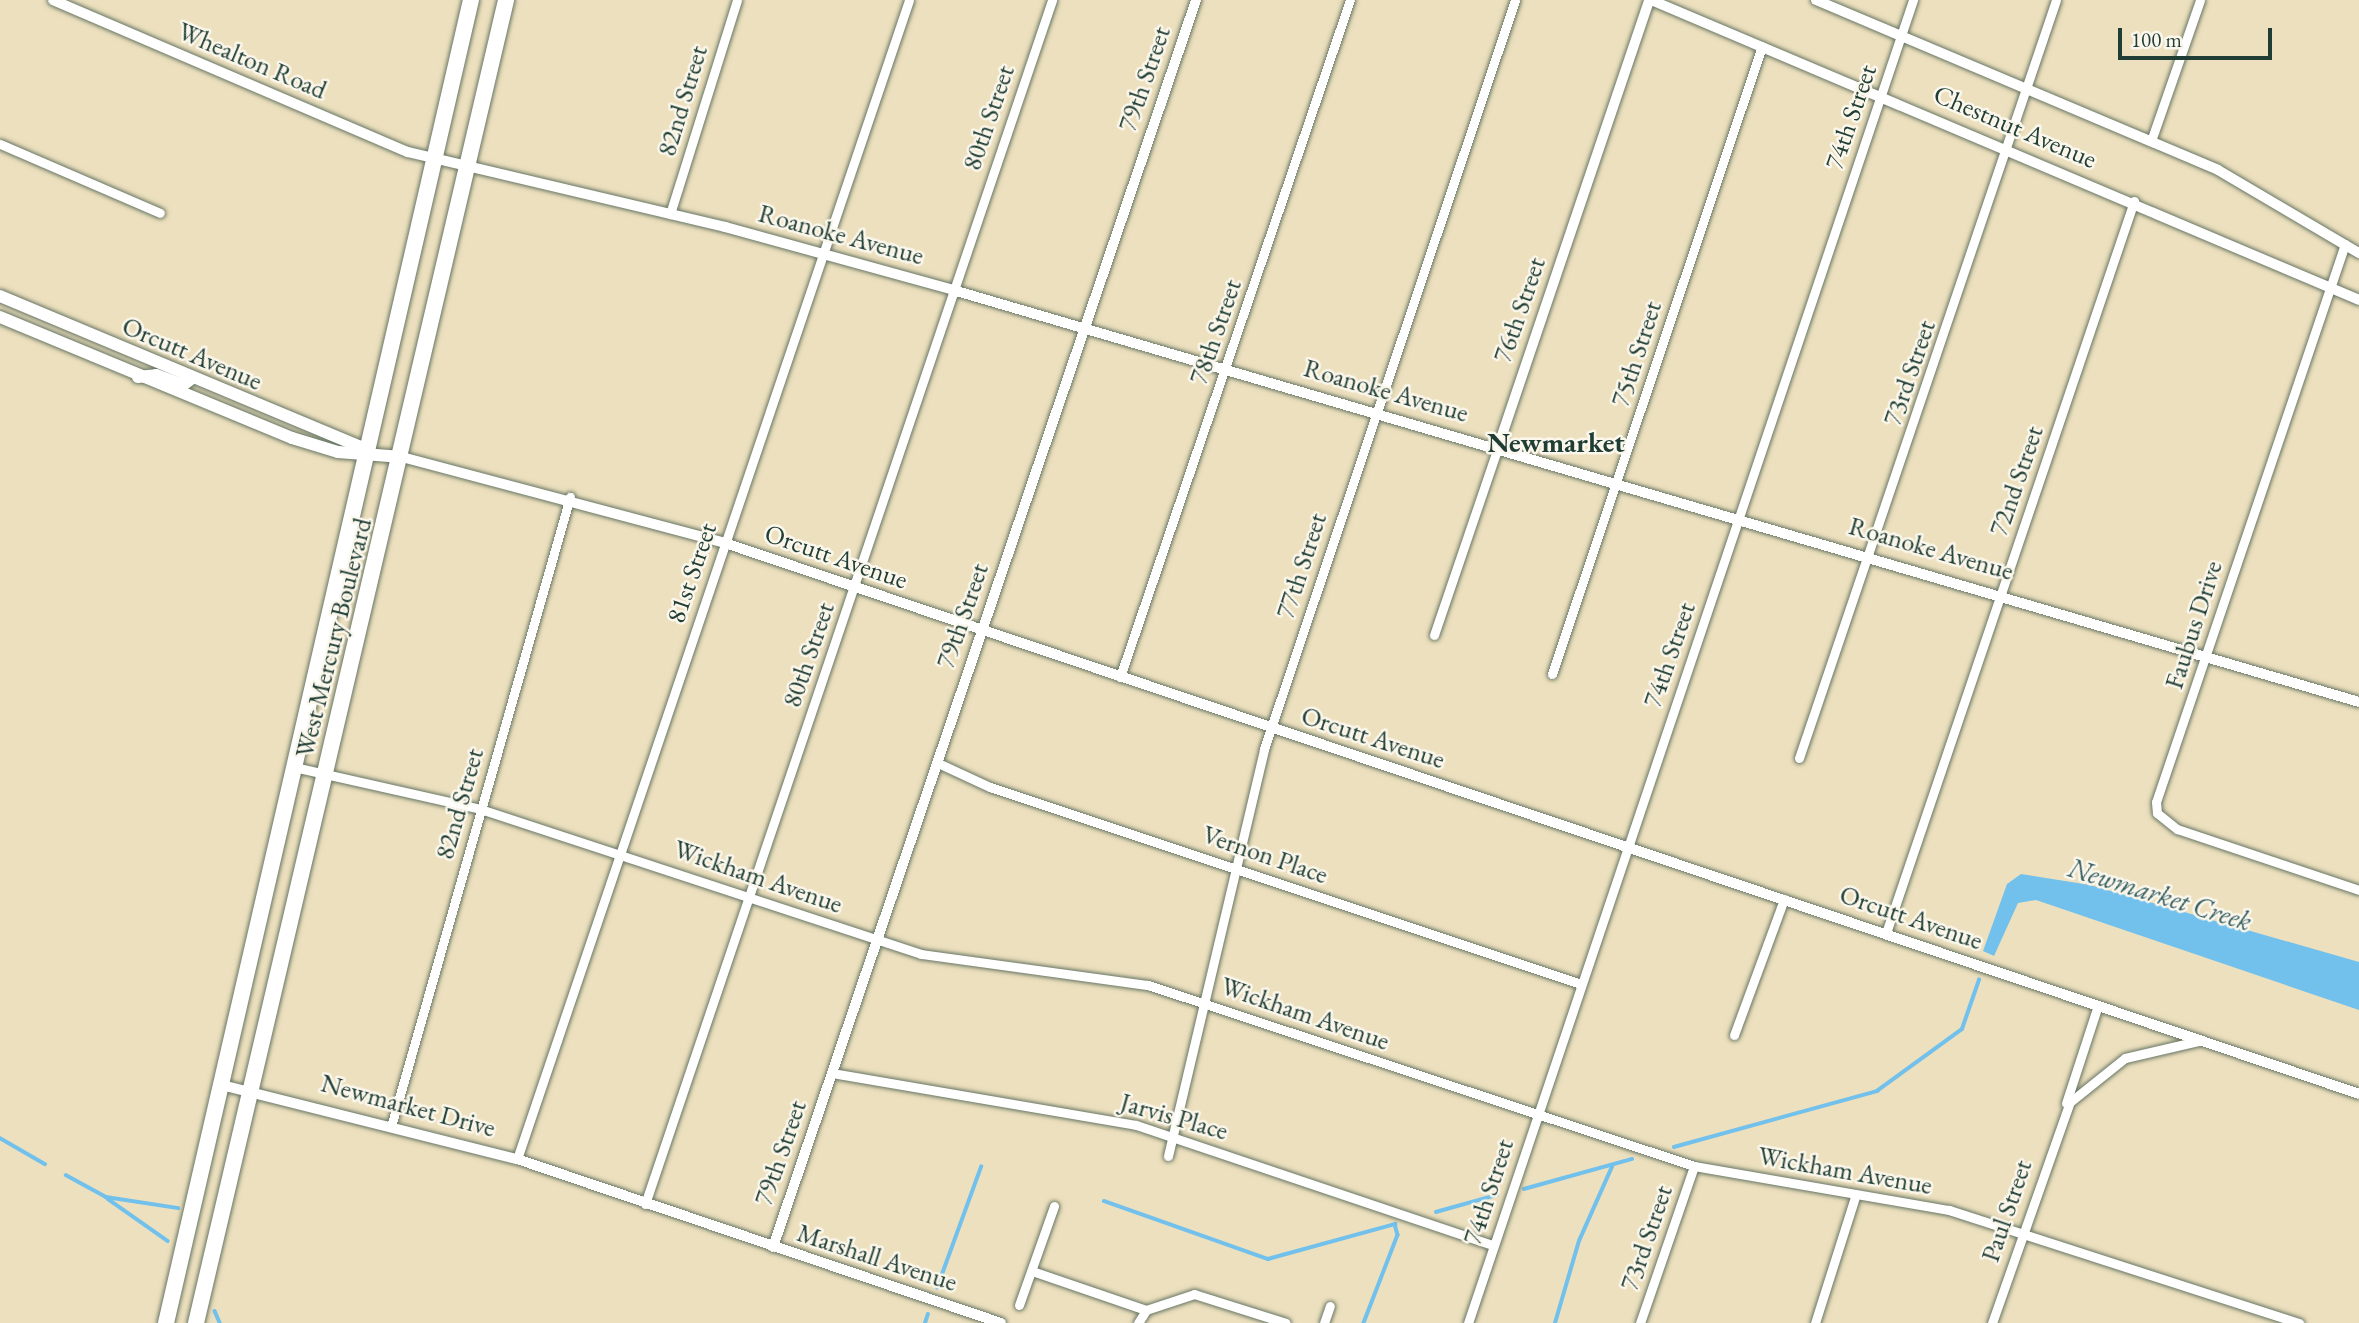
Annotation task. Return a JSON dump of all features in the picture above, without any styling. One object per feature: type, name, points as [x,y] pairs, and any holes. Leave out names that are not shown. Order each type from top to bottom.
[{"type":"highway","name":"West Mercury Boulevard","points":[[166,1323],[471,0]]},
{"type":"highway","name":"West Mercury Boulevard","points":[[196,1323],[402,457],[506,0]]},
{"type":"main road","name":"Orcutt Avenue","points":[[0,296],[191,379],[367,450],[402,457]]},
{"type":"main road","name":"Orcutt Avenue","points":[[0,317],[138,377],[292,438],[338,452],[367,450]]},
{"type":"main road","points":[[138,377],[156,374],[183,385],[191,379]]},
{"type":"street","name":"Whealton Road","points":[[52,0],[435,159]]},
{"type":"street","name":"82nd Street","points":[[670,214],[737,0]]},
{"type":"street","name":"81st Street","points":[[517,1159],[909,0]]},
{"type":"street","name":"80th Street","points":[[645,1204],[1052,0]]},
{"type":"street","name":"79th Street","points":[[773,1247],[1196,0]]},
{"type":"street","name":"78th Street","points":[[1120,677],[1350,0]]},
{"type":"street","name":"77th Street","points":[[1168,1156],[1209,1004],[1271,728],[1515,0]]},
{"type":"street","name":"Chestnut Avenue","points":[[1650,0],[2134,201],[2359,300]]},
{"type":"street","name":"76th Street","points":[[1434,635],[1650,0]]},
{"type":"street","name":"Chestnut Avenue","points":[[1816,0],[2151,141],[2255,189],[2359,253]]},
{"type":"street","name":"74th Street","points":[[1468,1323],[1913,0]]},
{"type":"street","name":"73rd Street","points":[[1799,758],[2056,0]]},
{"type":"street","points":[[2151,141],[2200,0]]},
{"type":"street","name":"75th Street","points":[[1552,674],[1762,46]]},
{"type":"street","points":[[0,144],[160,213]]},
{"type":"street","name":"Roanoke Avenue","points":[[435,159],[670,214],[953,290],[2001,593],[2359,702]]},
{"type":"street","name":"72nd Street","points":[[1886,933],[2134,201]]},
{"type":"street","name":"Faubus Drive","points":[[2345,244],[2206,654],[2157,813],[2177,828],[2359,890]]},
{"type":"street","name":"Orcutt Avenue","points":[[402,457],[570,497],[724,543],[2359,1094]]},
{"type":"street","name":"82nd Street","points":[[392,1123],[570,497]]},
{"type":"street","name":"Vernon Place","points":[[938,762],[990,787],[1581,984]]},
{"type":"street","name":"Wickham Avenue","points":[[294,766],[480,809],[620,852],[877,940],[974,965],[1108,975],[1209,1004],[1694,1166],[1856,1194],[2022,1232],[2299,1323]]},
{"type":"street","points":[[1734,1035],[1784,899]]},
{"type":"street","name":"Paul Street","points":[[1992,1323],[2098,1005]]},
{"type":"street","name":"Paul Street","points":[[2063,1112],[2089,1081],[2125,1058],[2203,1041]]},
{"type":"street","name":"Jarvis Place","points":[[832,1073],[1173,1136],[1493,1245]]},
{"type":"street","name":"Newmarket Drive","points":[[222,1084],[392,1123],[517,1159],[580,1182]]},
{"type":"street","name":"73rd Street","points":[[1640,1323],[1694,1166]]},
{"type":"street","name":"Marshall Avenue","points":[[580,1182],[1001,1323]]},
{"type":"street","points":[[1815,1323],[1856,1194]]},
{"type":"street","points":[[1020,1306],[1054,1206]]},
{"type":"street","points":[[1032,1270],[1146,1310],[1194,1294],[1286,1323]]},
{"type":"street","points":[[1324,1323],[1330,1306]]},
{"type":"street","points":[[1138,1323],[1146,1310]]},
{"type":"water","points":[[2021,874],[2090,885],[2359,962],[2359,1010],[2036,900],[2018,903],[1994,956],[1983,951],[2007,884]]},
{"type":"waterway","name":"Newmarket Creek","points":[[1674,1147],[1877,1091],[1962,1029],[1979,980]]},
{"type":"waterway","name":"Newmarket Creek","points":[[0,1138],[45,1164]]},
{"type":"waterway","name":"Newmarket Creek","points":[[1524,1189],[1632,1159]]},
{"type":"waterway","name":"Newmarket Creek","points":[[937,1288],[981,1167]]},
{"type":"waterway","points":[[1555,1323],[1579,1241],[1612,1167]]},
{"type":"waterway","points":[[66,1175],[106,1197],[178,1208]]},
{"type":"waterway","name":"Newmarket Creek","points":[[1436,1212],[1497,1195]]},
{"type":"waterway","name":"Newmarket Creek","points":[[108,1199],[168,1241]]},
{"type":"waterway","name":"Newmarket Creek","points":[[1104,1201],[1268,1259],[1395,1224],[1398,1235],[1364,1323]]},
{"type":"waterway","name":"Newmarket Creek","points":[[215,1311],[220,1323]]},
{"type":"waterway","name":"Newmarket Creek","points":[[925,1323],[928,1314]]},
{"type":"district","name":"Newmarket","points":[[1556,442]]}]
